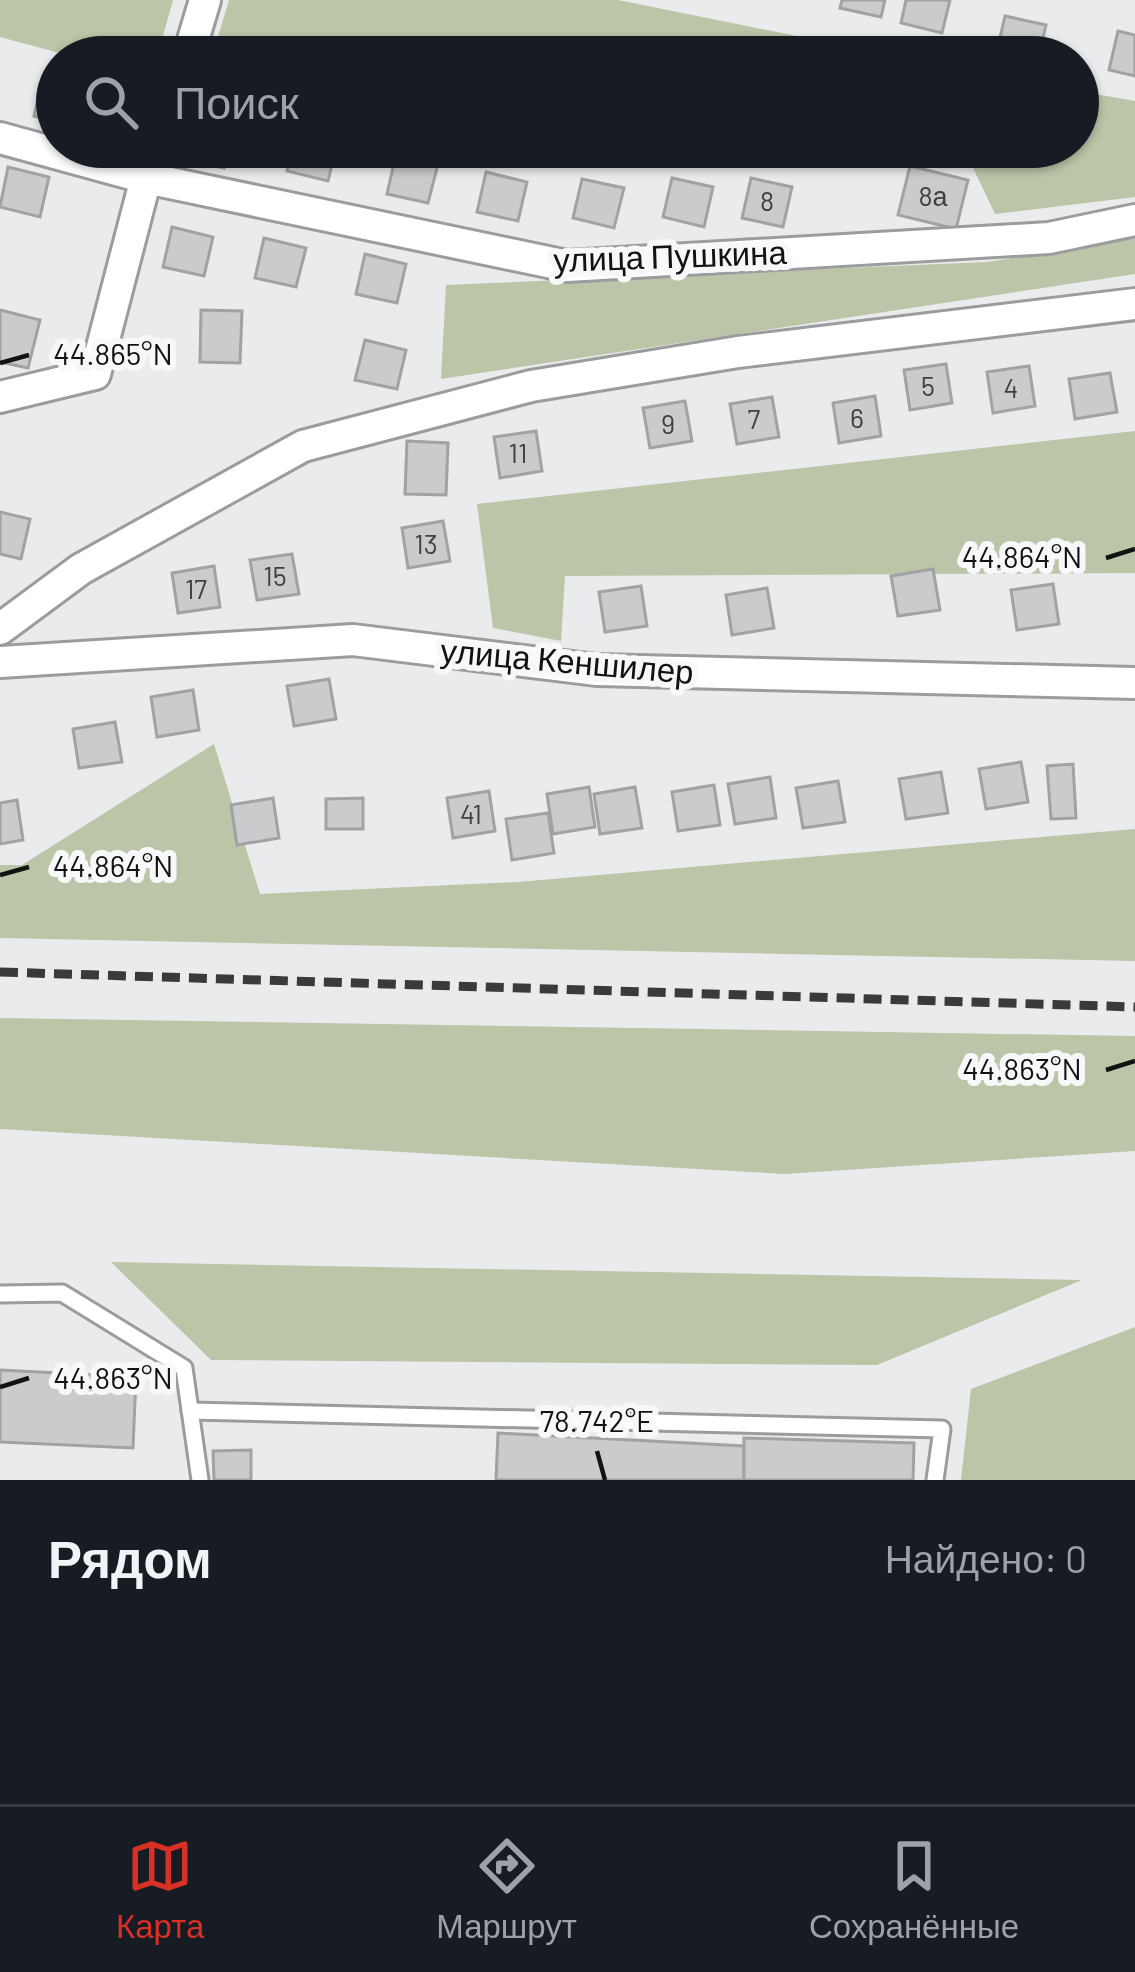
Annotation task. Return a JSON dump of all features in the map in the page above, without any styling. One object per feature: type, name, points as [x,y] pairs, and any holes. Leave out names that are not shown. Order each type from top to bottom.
[{"type":"street","points":[[194,36],[205,0]]},
{"type":"street","name":"улица Пушкина","points":[[0,138],[36,148]]},
{"type":"street","name":"улица Пушкина","points":[[110,168],[567,266],[1049,238],[1135,220]]},
{"type":"street","points":[[0,397],[95,374],[154,168]]},
{"type":"street","points":[[0,629],[81,569],[303,446],[531,386],[738,352],[1135,304]]},
{"type":"street","name":"улица Кеншилер","points":[[0,662],[352,640],[597,670],[1135,683]]},
{"type":"lane","points":[[0,1294],[62,1293],[184,1368],[200,1480]]},
{"type":"lane","points":[[190,1411],[942,1429],[935,1480]]},
{"type":"green space","points":[[0,0],[173,0],[163,36],[36,36],[36,47],[0,37]]},
{"type":"green space","points":[[229,0],[618,0],[797,36],[218,36]]},
{"type":"green space","points":[[1099,95],[1135,101],[1135,197],[995,214],[973,168],[1099,168]]},
{"type":"green space","points":[[1135,238],[1135,274],[441,379],[446,285],[988,262]]},
{"type":"green space","points":[[1135,431],[1135,573],[565,576],[561,641],[493,628],[477,504]]},
{"type":"green space","points":[[214,744],[260,894],[518,882],[1135,829],[1135,961],[0,938],[0,865],[22,865]]},
{"type":"green space","points":[[0,1018],[1135,1036],[1135,1151],[784,1174],[0,1129]]},
{"type":"green space","points":[[111,1262],[1082,1280],[877,1365],[211,1360]]},
{"type":"green space","points":[[1135,1327],[1135,1480],[961,1480],[971,1389]]},
{"type":"building","points":[[842,0],[885,0],[881,17],[840,8]]},
{"type":"building","points":[[906,0],[950,0],[942,33],[901,23]]},
{"type":"building","points":[[1005,16],[1046,25],[1044,36],[1000,36]]},
{"type":"building","points":[[1118,31],[1135,35],[1135,76],[1109,70]]},
{"type":"building","points":[[8,167],[49,177],[40,217],[0,207]]},
{"type":"building","points":[[288,168],[331,168],[328,181]]},
{"type":"building","points":[[393,168],[437,168],[428,203],[387,194]]},
{"type":"building","points":[[910,168],[968,180],[956,229],[898,215]]},
{"type":"building","points":[[486,172],[527,182],[518,221],[477,212]]},
{"type":"building","points":[[672,178],[713,187],[704,227],[663,217]]},
{"type":"building","points":[[751,178],[792,187],[783,227],[742,218]]},
{"type":"building","points":[[582,179],[624,188],[614,228],[573,218]]},
{"type":"building","points":[[172,227],[213,237],[204,276],[163,267]]},
{"type":"building","points":[[264,238],[306,248],[296,287],[255,278]]},
{"type":"building","points":[[365,254],[406,264],[397,303],[356,294]]},
{"type":"building","points":[[0,310],[40,320],[28,368],[0,362]]},
{"type":"building","points":[[201,310],[242,311],[240,363],[200,362]]},
{"type":"building","points":[[365,340],[406,350],[397,389],[355,380]]},
{"type":"building","points":[[946,364],[952,403],[910,410],[904,370]]},
{"type":"building","points":[[1029,366],[1035,406],[993,413],[987,372]]},
{"type":"building","points":[[1110,373],[1117,412],[1075,419],[1069,379]]},
{"type":"building","points":[[875,396],[881,436],[839,443],[833,403]]},
{"type":"building","points":[[772,397],[779,437],[737,444],[730,404]]},
{"type":"building","points":[[685,401],[692,441],[650,448],[643,408]]},
{"type":"building","points":[[536,431],[542,471],[500,478],[494,437]]},
{"type":"building","points":[[407,441],[448,443],[446,495],[405,494]]},
{"type":"building","points":[[0,512],[30,519],[21,559],[0,554]]},
{"type":"building","points":[[443,521],[450,561],[408,568],[402,528]]},
{"type":"building","points":[[292,554],[299,594],[257,600],[250,560]]},
{"type":"building","points":[[214,566],[220,607],[178,613],[172,573]]},
{"type":"building","points":[[933,569],[940,610],[898,616],[891,576]]},
{"type":"building","points":[[1053,584],[1059,624],[1017,630],[1011,590]]},
{"type":"building","points":[[641,586],[647,626],[605,632],[599,592]]},
{"type":"building","points":[[767,588],[774,628],[732,635],[726,595]]},
{"type":"building","points":[[329,679],[336,719],[294,726],[287,686]]},
{"type":"building","points":[[193,690],[199,730],[157,737],[151,697]]},
{"type":"building","points":[[115,722],[122,762],[79,768],[73,729]]},
{"type":"building","points":[[1021,762],[1028,802],[986,809],[979,769]]},
{"type":"building","points":[[1073,764],[1076,818],[1051,819],[1047,766]]},
{"type":"building","points":[[941,772],[948,813],[906,819],[899,779]]},
{"type":"building","points":[[770,777],[776,818],[735,824],[728,784]]},
{"type":"building","points":[[838,781],[845,822],[803,828],[796,788]]},
{"type":"building","points":[[714,785],[720,825],[678,831],[672,792]]},
{"type":"building","points":[[589,787],[595,827],[553,834],[547,794]]},
{"type":"building","points":[[635,787],[642,828],[600,834],[594,794]]},
{"type":"building","points":[[489,791],[495,831],[453,838],[447,798]]},
{"type":"building","points":[[273,798],[279,838],[237,845],[231,805]]},
{"type":"building","points":[[363,798],[363,829],[326,829],[326,799]]},
{"type":"building","points":[[17,800],[23,840],[0,844],[0,803]]},
{"type":"building","points":[[548,813],[554,853],[512,860],[506,819]]},
{"type":"building","points":[[0,1370],[136,1377],[133,1448],[0,1442]]},
{"type":"building","points":[[498,1433],[744,1446],[744,1480],[496,1480]]},
{"type":"building","points":[[744,1438],[914,1443],[913,1480],[744,1480]]},
{"type":"building","points":[[251,1450],[251,1480],[214,1480],[213,1451]]},
{"type":"railway","points":[[0,972],[1135,1007]]}]
